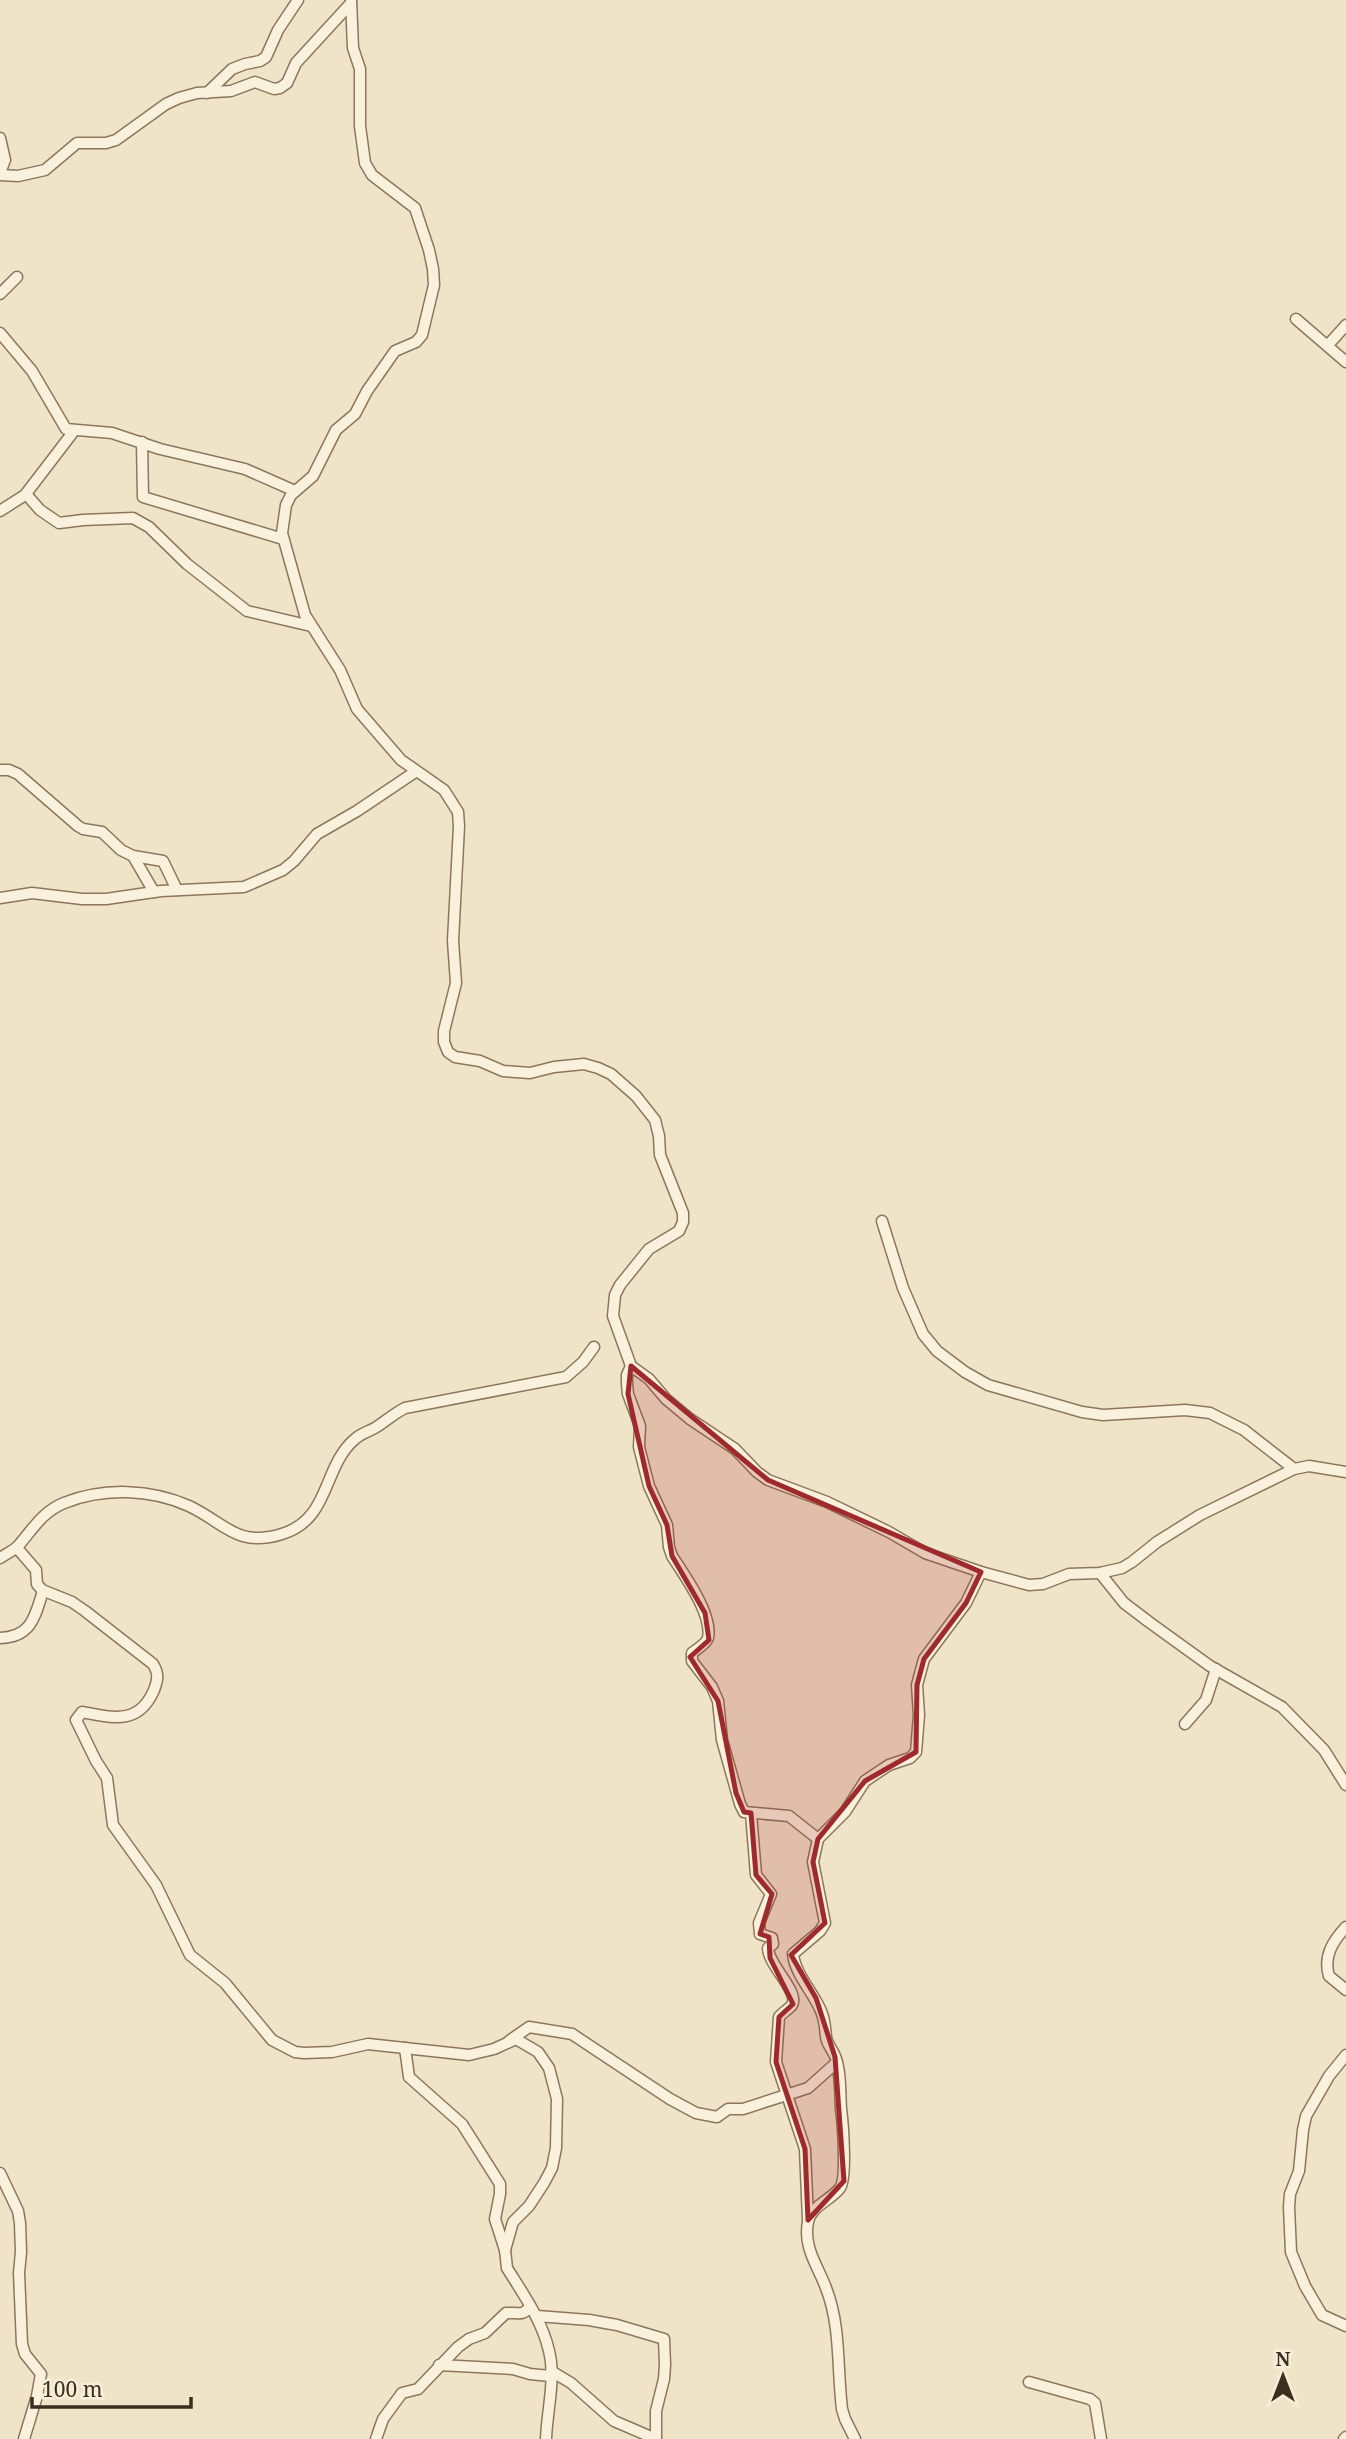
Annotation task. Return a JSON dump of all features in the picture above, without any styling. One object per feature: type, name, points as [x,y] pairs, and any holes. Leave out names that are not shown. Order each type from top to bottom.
[{"type":"street","points":[[207,93],[232,69],[266,57],[278,30],[298,0]]},
{"type":"street","points":[[0,138],[5,160],[0,174],[36,174],[45,170],[77,143],[106,143],[116,140],[166,104],[179,98],[231,91],[256,82],[274,89],[284,86],[296,63],[351,1]]},
{"type":"street","points":[[351,1],[353,48],[360,69],[360,125],[365,163],[372,175],[415,208],[429,250],[434,285],[422,335],[416,342],[396,351],[367,391],[355,414],[336,430],[313,476],[291,495],[283,520],[283,539],[301,603],[311,626],[340,670],[357,709],[401,761],[444,790],[453,803],[459,821],[453,941],[456,984],[444,1031],[448,1052],[455,1057],[480,1061],[503,1071],[530,1073],[584,1064],[598,1068],[624,1085],[649,1110],[655,1120],[660,1155],[683,1213],[683,1222],[678,1231],[642,1256],[615,1295],[613,1316],[631,1366],[649,1379],[666,1399],[690,1419],[735,1449],[768,1480],[819,1499],[889,1532],[925,1553],[981,1573],[1029,1585],[1043,1584],[1069,1574],[1100,1573],[1122,1568],[1208,1510],[1294,1469],[1308,1466],[1346,1472]]},
{"type":"street","points":[[0,294],[17,278]]},
{"type":"street","points":[[1296,319],[1346,362]]},
{"type":"street","points":[[1328,345],[1346,326]]},
{"type":"street","points":[[0,333],[32,371],[66,429],[112,433],[160,449],[245,470],[295,491]]},
{"type":"street","points":[[0,511],[26,494],[74,431]]},
{"type":"street","points":[[142,442],[144,497],[283,539]]},
{"type":"street","points":[[26,494],[40,510],[58,523],[133,518],[149,527],[187,564],[247,611],[311,626]]},
{"type":"street","points":[[0,770],[18,774],[78,826],[102,832],[121,850],[133,856],[163,860],[177,890]]},
{"type":"street","points":[[0,898],[32,893],[106,899],[177,890],[244,887],[282,870],[294,861],[317,834],[415,772]]},
{"type":"street","points":[[133,856],[154,892]]},
{"type":"street","points":[[882,1221],[903,1288],[923,1334],[937,1352],[965,1372],[988,1385],[1082,1412],[1122,1414],[1185,1410],[1210,1413],[1244,1430],[1294,1469]]},
{"type":"street","points":[[0,1558],[17,1548],[41,1517],[61,1504],[94,1494],[150,1494],[178,1502],[192,1507],[237,1535],[262,1538],[286,1533],[301,1525],[318,1508],[334,1471],[355,1438],[377,1428],[395,1413],[405,1408],[566,1377],[583,1362],[594,1347]]},
{"type":"street","points":[[631,1366],[627,1375],[628,1394],[640,1426],[639,1447],[649,1486],[667,1525],[668,1547],[705,1613],[709,1636],[706,1643],[692,1653],[691,1661],[712,1687],[718,1701],[722,1740],[736,1793],[744,1812],[789,1816],[818,1839]]},
{"type":"street","points":[[17,1548],[36,1570],[37,1584],[43,1591],[72,1602],[85,1611],[153,1664],[157,1671],[159,1678],[151,1697],[137,1713],[119,1717],[82,1712],[76,1720],[107,1778],[113,1825],[156,1885],[190,1955],[225,1983],[272,2039],[295,2052],[332,2052],[359,2044],[469,2055],[494,2049],[529,2027],[572,2034],[670,2099],[696,2113],[711,2117],[720,2116],[728,2109],[743,2109],[808,2088],[836,2063]]},
{"type":"street","points":[[808,2220],[844,2181],[843,2130],[836,2063],[826,2039],[823,2015],[798,1969],[793,1954],[820,1931],[825,1923],[813,1861],[818,1839],[845,1812],[865,1781],[889,1765],[910,1758],[916,1752],[919,1715],[917,1685],[924,1659],[966,1604],[981,1573]]},
{"type":"street","points":[[1100,1573],[1124,1603],[1216,1669],[1282,1707],[1324,1750],[1346,1785]]},
{"type":"street","points":[[0,1638],[15,1636],[29,1628],[43,1591]]},
{"type":"street","points":[[1185,1724],[1206,1700],[1216,1669]]},
{"type":"street","points":[[751,1813],[756,1875],[771,1894],[759,1923],[760,1934],[772,1938],[772,1944],[768,1948],[769,1958],[793,2000],[793,2004],[779,2017],[776,2053],[778,2070],[805,2149],[812,2261],[825,2285],[835,2316],[842,2409],[856,2439]]},
{"type":"street","points":[[1346,1927],[1335,1939],[1327,1956],[1327,1969],[1329,1976],[1346,1990]]},
{"type":"street","points":[[505,2250],[513,2222],[529,2206],[552,2168],[557,2117],[557,2099],[549,2068],[533,2048],[519,2040],[509,2040]]},
{"type":"street","points":[[405,2048],[409,2077],[462,2124],[500,2184],[495,2218],[505,2250],[507,2268],[533,2311],[550,2353],[546,2439]]},
{"type":"street","points":[[1346,2054],[1329,2076],[1306,2116],[1299,2171],[1290,2194],[1289,2218],[1291,2252],[1313,2302],[1322,2315],[1346,2326]]},
{"type":"street","points":[[0,2173],[18,2211],[20,2223],[22,2344],[25,2354],[41,2374],[24,2439]]},
{"type":"street","points":[[376,2439],[383,2419],[396,2399],[402,2393],[418,2389],[439,2365],[457,2347],[485,2333],[506,2313],[520,2315],[533,2311],[603,2323],[664,2339],[664,2379],[656,2411],[656,2439],[614,2421],[571,2383],[551,2373],[530,2374],[513,2369],[439,2365]]},
{"type":"street","points":[[1029,2382],[1090,2399],[1095,2403],[1101,2439]]},
{"type":"highlighted area","points":[[631,1366],[768,1480],[981,1572],[966,1603],[924,1659],[917,1685],[916,1752],[865,1781],[818,1839],[813,1862],[825,1923],[791,1955],[816,1998],[835,2057],[844,2181],[808,2220],[805,2149],[776,2062],[779,2017],[793,2004],[770,1958],[769,1937],[760,1934],[772,1894],[756,1875],[751,1813],[744,1812],[736,1793],[718,1701],[690,1657],[709,1640],[705,1613],[672,1556],[667,1525],[649,1486],[628,1394]]}]
